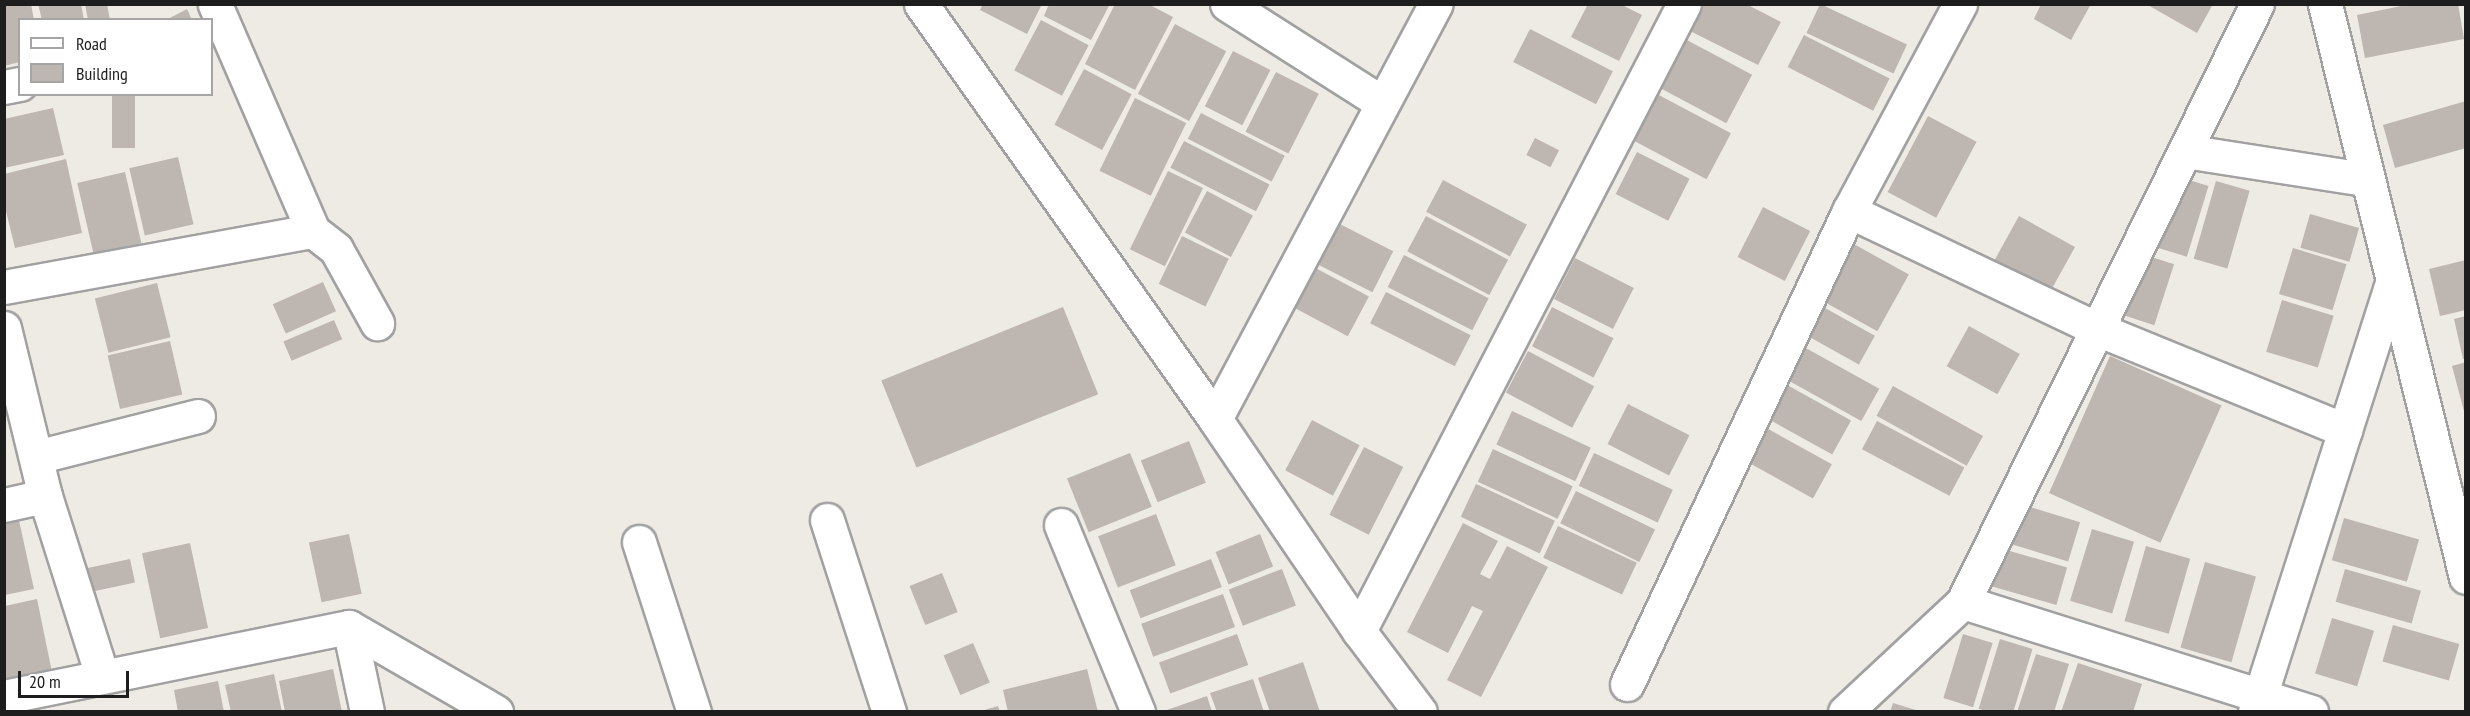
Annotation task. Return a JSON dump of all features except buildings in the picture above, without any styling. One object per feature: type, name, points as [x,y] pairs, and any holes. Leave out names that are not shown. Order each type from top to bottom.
[{"type":"street","points":[[215,4],[313,231],[336,249],[377,323]]},
{"type":"street","points":[[921,4],[1215,419],[1359,632],[1419,711]]},
{"type":"street","points":[[1227,4],[1381,102]]},
{"type":"street","points":[[1215,419],[1381,102],[1436,4]]},
{"type":"street","points":[[1359,632],[1684,4]]},
{"type":"street","points":[[1627,684],[1849,211],[1960,4]]},
{"type":"street","points":[[1845,711],[1963,602],[2257,4]]},
{"type":"street","points":[[2325,4],[2364,178],[2466,578]]},
{"type":"street","points":[[2185,151],[2364,178]]},
{"type":"street","points":[[1849,211],[2097,329],[2345,430]]},
{"type":"street","points":[[4,287],[313,231]]},
{"type":"street","points":[[2258,703],[2391,287]]},
{"type":"street","points":[[4,328],[45,496],[102,676]]},
{"type":"street","points":[[36,457],[198,416]]},
{"type":"street","points":[[4,505],[45,496]]},
{"type":"street","points":[[827,520],[889,711]]},
{"type":"street","points":[[1061,525],[1138,711]]},
{"type":"street","points":[[639,542],[694,711]]},
{"type":"street","points":[[1963,602],[2258,703],[2311,711]]},
{"type":"street","points":[[349,627],[367,711]]},
{"type":"street","points":[[4,697],[349,627],[496,711]]}]
